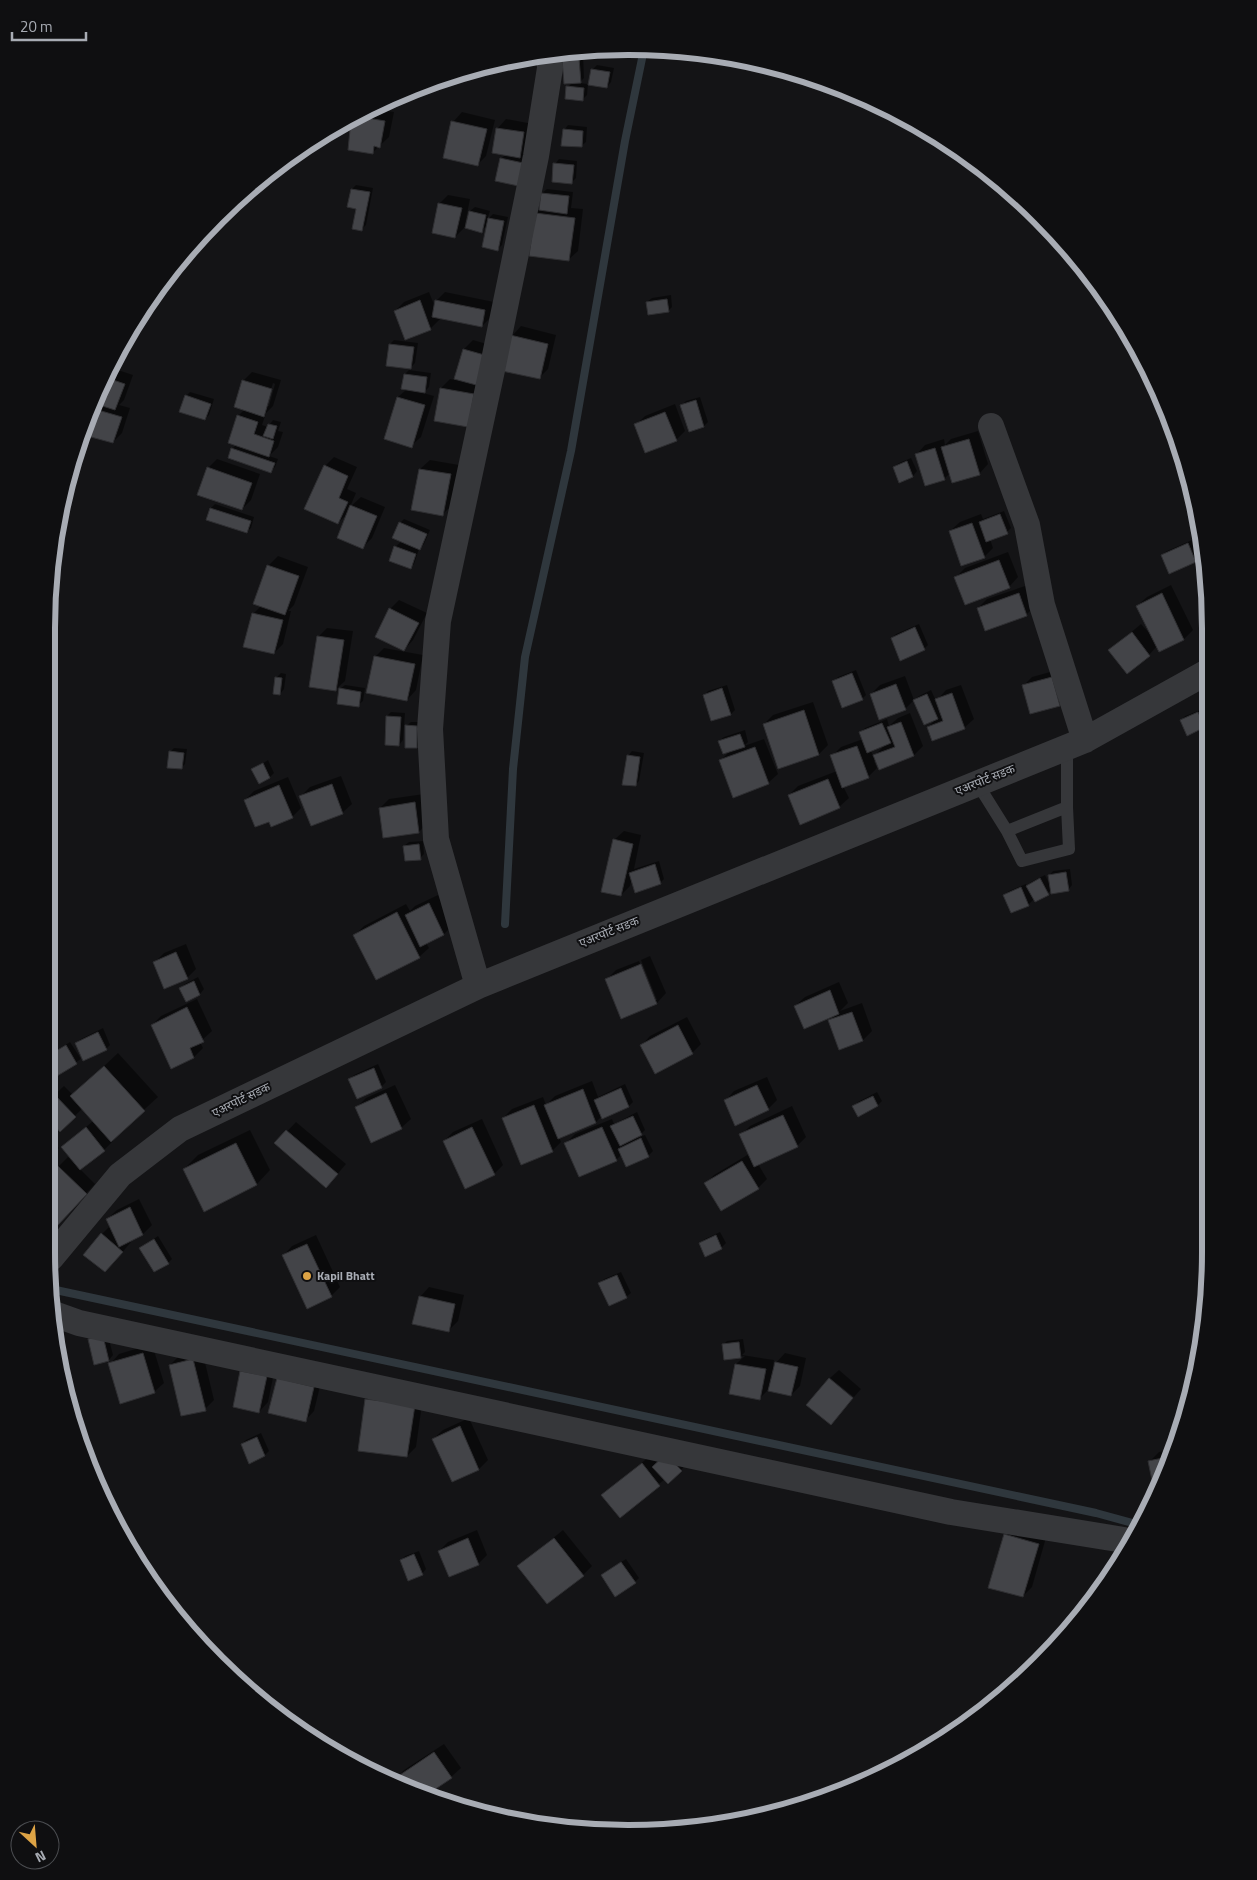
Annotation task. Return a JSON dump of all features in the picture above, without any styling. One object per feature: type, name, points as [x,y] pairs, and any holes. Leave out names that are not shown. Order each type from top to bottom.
[{"type":"street","points":[[478,986],[436,839],[430,729],[438,621],[536,156],[550,68],[549,61]]},
{"type":"street","points":[[991,426],[1027,525],[1042,605],[1076,743]]},
{"type":"street","name":"एअरपोर्ट सडक","points":[[55,1253],[120,1175],[180,1129],[478,986],[1076,743],[1202,681]]},
{"type":"street","points":[[59,1316],[89,1325],[952,1512],[1124,1540]]},
{"type":"lane","points":[[977,783],[1007,831],[1022,862],[1069,849],[1067,806],[1076,743]]},
{"type":"lane","points":[[1007,831],[1067,806]]},
{"type":"building","points":[[579,58],[581,83],[564,84],[562,59]]},
{"type":"building","points":[[591,69],[610,72],[607,88],[588,85]]},
{"type":"building","points":[[566,86],[584,88],[583,101],[565,99]]},
{"type":"building","points":[[368,118],[385,121],[380,148],[374,146],[373,154],[348,150],[350,130],[347,129]]},
{"type":"building","points":[[451,121],[487,129],[478,166],[443,158]]},
{"type":"building","points":[[496,128],[524,132],[520,158],[492,153]]},
{"type":"building","points":[[563,129],[583,131],[582,147],[561,146]]},
{"type":"building","points":[[500,158],[528,164],[523,187],[495,181]]},
{"type":"building","points":[[553,163],[574,165],[572,184],[552,182]]},
{"type":"building","points":[[351,189],[370,192],[362,231],[352,229],[356,209],[347,207]]},
{"type":"building","points":[[541,193],[569,196],[567,214],[539,210]]},
{"type":"building","points":[[438,203],[462,208],[455,238],[432,233]]},
{"type":"building","points":[[469,211],[486,215],[482,233],[465,228]]},
{"type":"building","points":[[535,213],[575,218],[569,261],[529,256]]},
{"type":"building","points":[[488,218],[504,221],[498,251],[482,247]]},
{"type":"building","points":[[667,299],[669,312],[648,315],[646,302]]},
{"type":"building","points":[[420,300],[431,330],[405,340],[394,311]]},
{"type":"building","points":[[435,300],[485,310],[482,327],[432,317]]},
{"type":"building","points":[[510,335],[548,344],[540,379],[502,371]]},
{"type":"building","points":[[389,344],[414,347],[411,369],[386,366]]},
{"type":"building","points":[[463,349],[488,356],[480,386],[454,379]]},
{"type":"building","points":[[404,374],[427,377],[425,393],[401,389]]},
{"type":"building","points":[[112,380],[125,384],[115,410],[101,405]]},
{"type":"building","points":[[242,380],[272,389],[264,417],[234,407]]},
{"type":"building","points":[[440,388],[474,394],[468,427],[434,421]]},
{"type":"building","points":[[185,395],[211,404],[205,420],[179,412]]},
{"type":"building","points":[[397,397],[425,405],[412,448],[384,439]]},
{"type":"building","points":[[696,400],[704,427],[689,432],[680,405]]},
{"type":"building","points":[[99,410],[122,417],[113,443],[88,436]]},
{"type":"building","points":[[665,412],[677,441],[645,453],[634,424]]},
{"type":"building","points":[[237,415],[258,422],[254,434],[274,441],[269,457],[228,443]]},
{"type":"building","points":[[268,424],[277,426],[273,439],[263,436]]},
{"type":"building","points":[[969,439],[980,475],[952,483],[941,447]]},
{"type":"building","points":[[231,448],[275,463],[271,473],[228,458]]},
{"type":"building","points":[[935,448],[945,480],[925,486],[915,454]]},
{"type":"building","points":[[907,461],[913,477],[899,483],[893,467]]},
{"type":"building","points":[[324,465],[348,476],[339,498],[348,502],[338,524],[304,509]]},
{"type":"building","points":[[207,467],[252,483],[242,510],[197,495]]},
{"type":"building","points":[[419,469],[451,474],[443,516],[411,510]]},
{"type":"building","points":[[350,505],[377,516],[363,549],[337,538]]},
{"type":"building","points":[[210,508],[251,521],[247,533],[206,520]]},
{"type":"building","points":[[1000,514],[1008,534],[986,542],[979,522]]},
{"type":"building","points":[[399,522],[427,534],[420,550],[392,538]]},
{"type":"building","points":[[972,523],[985,558],[961,566],[949,531]]},
{"type":"building","points":[[1188,543],[1196,562],[1169,574],[1161,555]]},
{"type":"building","points":[[394,546],[416,554],[411,569],[389,561]]},
{"type":"building","points":[[999,560],[1010,588],[965,605],[954,577]]},
{"type":"building","points":[[267,565],[299,576],[285,615],[253,604]]},
{"type":"building","points":[[1019,593],[1027,616],[985,631],[977,608]]},
{"type":"building","points":[[1162,593],[1184,640],[1159,652],[1136,606]]},
{"type":"building","points":[[389,608],[419,623],[404,651],[375,637]]},
{"type":"building","points":[[252,613],[283,620],[274,654],[243,647]]},
{"type":"building","points":[[915,627],[925,650],[900,661],[891,638]]},
{"type":"building","points":[[1132,632],[1150,656],[1127,674],[1108,650]]},
{"type":"building","points":[[317,636],[344,640],[336,691],[309,687]]},
{"type":"building","points":[[374,656],[415,664],[407,701],[366,693]]},
{"type":"building","points":[[852,673],[863,700],[842,708],[832,681]]},
{"type":"building","points":[[275,677],[282,678],[280,695],[273,694]]},
{"type":"building","points":[[1052,677],[1060,706],[1030,714],[1022,685]]},
{"type":"building","points":[[896,684],[906,710],[879,720],[870,694]]},
{"type":"building","points":[[339,688],[361,692],[359,707],[337,704]]},
{"type":"building","points":[[722,688],[731,715],[711,721],[703,695]]},
{"type":"building","points":[[952,693],[965,729],[932,741],[927,727],[943,721],[935,699]]},
{"type":"building","points":[[927,694],[938,719],[924,725],[913,700]]},
{"type":"building","points":[[804,710],[819,755],[778,769],[763,724]]},
{"type":"building","points":[[1198,712],[1202,721],[1202,728],[1187,736],[1180,720]]},
{"type":"building","points":[[386,716],[401,717],[399,746],[385,745]]},
{"type":"building","points":[[901,722],[914,756],[879,770],[873,755],[895,747],[887,727]]},
{"type":"building","points":[[882,723],[891,743],[867,753],[859,732]]},
{"type":"building","points":[[405,725],[417,726],[417,748],[405,748]]},
{"type":"building","points":[[740,734],[745,747],[723,754],[718,741]]},
{"type":"building","points":[[857,746],[869,778],[842,788],[830,755]]},
{"type":"building","points":[[755,747],[769,784],[733,798],[719,760]]},
{"type":"building","points":[[169,751],[184,753],[182,769],[167,768]]},
{"type":"building","points":[[627,755],[640,757],[636,786],[622,785]]},
{"type":"building","points":[[263,763],[270,778],[259,784],[251,769]]},
{"type":"building","points":[[828,779],[840,808],[800,825],[788,795]]},
{"type":"building","points":[[332,784],[343,814],[311,826],[299,796]]},
{"type":"building","points":[[279,785],[293,818],[271,827],[269,822],[255,827],[244,800]]},
{"type":"building","points":[[415,802],[419,833],[383,838],[379,808]]},
{"type":"building","points":[[613,839],[633,844],[621,896],[601,892]]},
{"type":"building","points":[[419,844],[421,860],[405,861],[403,846]]},
{"type":"building","points":[[655,864],[661,884],[635,893],[629,873]]},
{"type":"building","points":[[1066,872],[1069,891],[1051,894],[1048,875]]},
{"type":"building","points":[[1040,878],[1049,895],[1035,902],[1026,886]]},
{"type":"building","points":[[1021,887],[1029,906],[1011,913],[1003,895]]},
{"type":"building","points":[[429,903],[444,935],[420,947],[405,915]]},
{"type":"building","points":[[397,912],[420,958],[376,980],[353,935]]},
{"type":"building","points":[[176,952],[188,979],[164,989],[153,962]]},
{"type":"building","points":[[641,964],[657,1004],[621,1019],[605,979]]},
{"type":"building","points":[[194,981],[200,995],[186,1002],[179,988]]},
{"type":"building","points":[[830,990],[839,1014],[804,1029],[794,1006]]},
{"type":"building","points":[[187,1007],[204,1042],[190,1048],[194,1058],[171,1069],[151,1025]]},
{"type":"building","points":[[852,1012],[863,1041],[839,1050],[828,1020]]},
{"type":"building","points":[[678,1025],[693,1054],[655,1074],[640,1045]]},
{"type":"building","points":[[98,1032],[107,1050],[83,1061],[75,1043]]},
{"type":"building","points":[[66,1045],[77,1064],[55,1077],[55,1052]]},
{"type":"building","points":[[104,1066],[145,1111],[111,1142],[70,1096]]},
{"type":"building","points":[[374,1068],[382,1088],[357,1099],[348,1079]]},
{"type":"building","points":[[757,1085],[769,1110],[735,1126],[724,1100]]},
{"type":"building","points":[[621,1088],[629,1107],[602,1119],[594,1100]]},
{"type":"building","points":[[583,1089],[596,1123],[558,1139],[544,1105]]},
{"type":"building","points":[[386,1093],[402,1129],[371,1143],[355,1107]]},
{"type":"building","points":[[55,1095],[76,1117],[60,1132],[55,1126]]},
{"type":"building","points":[[873,1096],[878,1106],[858,1117],[852,1106]]},
{"type":"building","points":[[534,1105],[553,1152],[521,1165],[502,1118]]},
{"type":"building","points":[[783,1115],[798,1147],[754,1167],[739,1134]]},
{"type":"building","points":[[633,1116],[642,1135],[620,1146],[610,1126]]},
{"type":"building","points":[[86,1127],[105,1151],[80,1170],[61,1147]]},
{"type":"building","points":[[472,1127],[495,1175],[465,1189],[443,1141]]},
{"type":"building","points":[[602,1127],[617,1161],[579,1177],[564,1143]]},
{"type":"building","points":[[286,1130],[338,1174],[326,1188],[274,1143]]},
{"type":"building","points":[[641,1138],[649,1157],[626,1167],[618,1149]]},
{"type":"building","points":[[236,1143],[257,1185],[204,1212],[183,1169]]},
{"type":"building","points":[[742,1161],[759,1189],[721,1211],[704,1183]]},
{"type":"building","points":[[58,1166],[87,1194],[58,1225],[55,1222],[55,1169]]},
{"type":"building","points":[[130,1207],[143,1235],[119,1247],[106,1219]]},
{"type":"building","points":[[101,1233],[123,1252],[105,1272],[83,1255]]},
{"type":"building","points":[[716,1235],[722,1249],[705,1257],[699,1243]]},
{"type":"building","points":[[154,1239],[169,1264],[154,1272],[139,1248]]},
{"type":"building","name":"Kapil Bhatt","points":[[307,1244],[332,1297],[307,1309],[282,1255]]},
{"type":"building","points":[[617,1275],[627,1298],[609,1306],[598,1283]]},
{"type":"building","points":[[419,1296],[455,1304],[449,1332],[412,1324]]},
{"type":"building","points":[[103,1336],[109,1361],[94,1365],[88,1339]]},
{"type":"building","points":[[739,1342],[741,1358],[724,1360],[722,1344]]},
{"type":"building","points":[[143,1353],[155,1393],[120,1404],[108,1363]]},
{"type":"building","points":[[193,1359],[206,1411],[181,1416],[169,1365]]},
{"type":"building","points":[[775,1362],[798,1367],[791,1396],[768,1391]]},
{"type":"building","points":[[735,1364],[766,1369],[760,1400],[729,1394]]},
{"type":"building","points":[[240,1371],[267,1376],[259,1413],[233,1407]]},
{"type":"building","points":[[277,1378],[314,1387],[306,1422],[268,1413]]},
{"type":"building","points":[[829,1378],[853,1398],[831,1425],[806,1405]]},
{"type":"building","points":[[365,1399],[415,1405],[407,1457],[358,1451]]},
{"type":"building","points":[[460,1426],[479,1470],[452,1482],[432,1439]]},
{"type":"building","points":[[257,1437],[265,1456],[249,1464],[241,1444]]},
{"type":"building","points":[[666,1454],[682,1471],[668,1484],[652,1467]]},
{"type":"building","points":[[1163,1458],[1153,1483],[1148,1461]]},
{"type":"building","points":[[642,1463],[660,1486],[620,1518],[601,1495]]},
{"type":"building","points":[[1004,1534],[1039,1544],[1023,1597],[988,1588]]},
{"type":"building","points":[[468,1538],[479,1565],[449,1577],[438,1551]]},
{"type":"building","points":[[554,1538],[584,1576],[547,1604],[517,1566]]},
{"type":"building","points":[[414,1554],[423,1575],[408,1581],[400,1560]]},
{"type":"building","points":[[621,1562],[636,1583],[615,1597],[601,1575]]},
{"type":"building","points":[[434,1752],[452,1778],[433,1791],[398,1776]]},
{"type":"waterway","points":[[505,924],[513,769],[525,657],[571,451],[625,141],[643,55]]},
{"type":"waterway","points":[[56,1290],[1096,1513],[1133,1523]]},
{"type":"place","name":"Kapil Bhatt","points":[[307,1276]]}]
